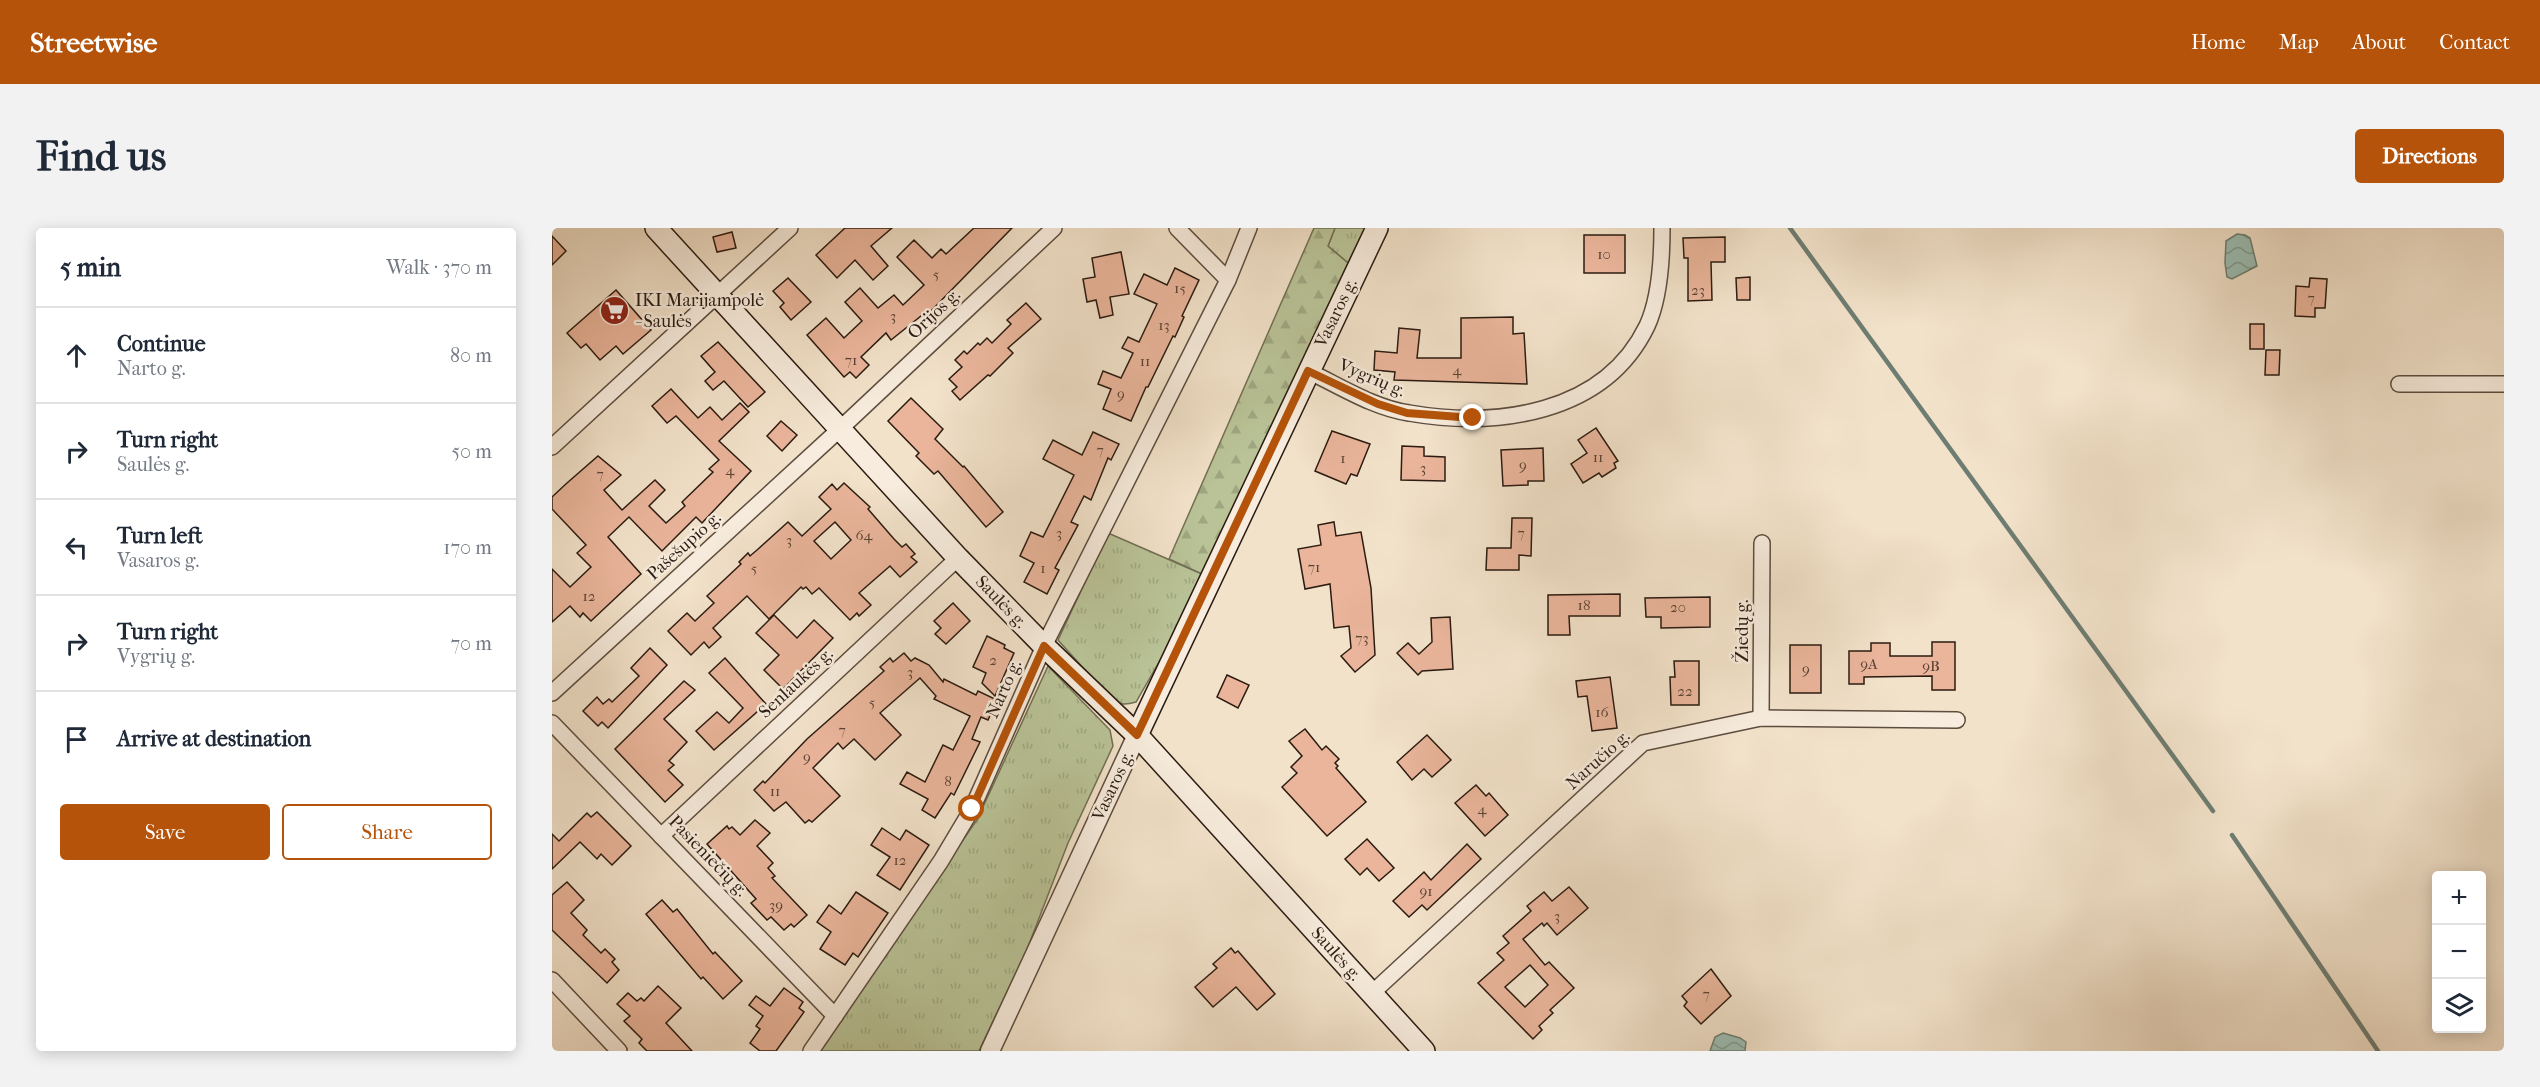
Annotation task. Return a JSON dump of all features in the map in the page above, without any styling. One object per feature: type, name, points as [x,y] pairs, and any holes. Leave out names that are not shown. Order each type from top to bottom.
[{"type":"main road","name":"Saulės g.","points":[[656,228],[719,294],[958,558],[1044,646],[1137,735],[1424,1051]]},
{"type":"main road","name":"Vasaros g.","points":[[1137,735],[1377,228]]},
{"type":"street","points":[[552,447],[790,228]]},
{"type":"street","name":"Orijos g.","points":[[841,428],[1054,228]]},
{"type":"street","points":[[1177,228],[1228,280]]},
{"type":"street","name":"Narto g.","points":[[811,1051],[941,861],[972,809],[1044,646],[1228,280],[1249,228]]},
{"type":"street","name":"Vygrių g.","points":[[1308,371],[1378,404],[1407,413],[1491,418],[1532,412],[1567,402],[1605,380],[1631,354],[1648,325],[1662,254],[1662,228]]},
{"type":"street","points":[[2399,384],[2504,384]]},
{"type":"street","name":"Pašešupio g.","points":[[552,693],[841,428]]},
{"type":"street","name":"Žiedų g.","points":[[1761,718],[1762,543]]},
{"type":"street","name":"Senlaukės g.","points":[[661,836],[958,558]]},
{"type":"street","name":"Naručio g.","points":[[1371,994],[1643,743],[1761,718],[1957,720]]},
{"type":"street","name":"Pasieniečių g.","points":[[552,723],[835,1017]]},
{"type":"street","name":"Vasaros g.","points":[[990,1051],[1137,735]]},
{"type":"street","points":[[552,980],[619,1051]]},
{"type":"green space","points":[[1314,228],[1335,228],[1328,246],[1348,263],[1202,574],[1169,559]]},
{"type":"green space","points":[[1335,228],[1365,228],[1348,263],[1328,246]]},
{"type":"green space","points":[[1108,533],[1202,574],[1166,650],[1136,702],[1126,704],[1112,700],[1058,640]]},
{"type":"green space","points":[[1048,666],[1110,730],[1113,746],[1068,843],[1026,952],[979,1051],[816,1051],[977,820]]},
{"type":"water","points":[[2237,234],[2250,238],[2257,266],[2232,279],[2227,277],[2226,241]]},
{"type":"water","points":[[1723,1033],[1746,1042],[1745,1051],[1710,1051],[1715,1037]]},
{"type":"building","points":[[845,228],[892,228],[871,246],[888,266],[873,280],[855,260],[837,278],[816,255]]},
{"type":"building","points":[[974,228],[1012,228],[928,314],[926,312],[891,340],[886,333],[861,357],[869,365],[856,378],[850,372],[844,377],[807,335],[826,318],[844,338],[862,321],[845,302],[860,288],[878,308],[894,295],[903,305],[924,285],[897,257],[914,240],[932,258],[941,249],[946,254]]},
{"type":"building","points":[[732,232],[736,248],[717,252],[713,237]]},
{"type":"building","points":[[1584,235],[1625,235],[1625,273],[1584,273]]},
{"type":"building","points":[[552,236],[566,251],[552,265]]},
{"type":"building","points":[[1725,237],[1725,262],[1711,262],[1712,300],[1688,301],[1688,258],[1684,258],[1683,238]]},
{"type":"building","points":[[1121,252],[1129,294],[1110,297],[1113,315],[1100,318],[1096,300],[1087,302],[1083,279],[1095,277],[1092,258]]},
{"type":"building","points":[[1175,268],[1199,280],[1175,337],[1173,336],[1146,387],[1131,421],[1103,409],[1111,389],[1098,384],[1103,371],[1121,378],[1133,353],[1122,348],[1128,337],[1139,342],[1157,304],[1134,294],[1144,274],[1167,285]]},
{"type":"building","points":[[1750,277],[1750,300],[1737,300],[1736,278]]},
{"type":"building","points":[[788,278],[811,302],[791,320],[780,307],[784,303],[773,291]]},
{"type":"building","points":[[2310,278],[2327,279],[2325,308],[2315,308],[2315,317],[2295,316],[2296,286],[2309,287]]},
{"type":"building","name":"IKI Marijampolė - Saulės","points":[[616,290],[651,330],[623,354],[616,346],[600,360],[586,344],[581,348],[567,333]]},
{"type":"building","points":[[1026,303],[1041,319],[1008,348],[1013,353],[990,376],[988,375],[960,400],[952,391],[957,387],[949,379],[962,367],[955,360],[964,351],[967,354],[987,338],[992,343],[1011,324],[1007,320]]},
{"type":"building","points":[[1513,317],[1513,334],[1524,333],[1527,384],[1394,380],[1395,372],[1374,370],[1375,351],[1397,353],[1399,328],[1420,330],[1417,358],[1461,358],[1461,318]]},
{"type":"building","points":[[2250,324],[2264,324],[2264,349],[2250,349]]},
{"type":"building","points":[[718,342],[765,392],[748,407],[724,381],[713,390],[705,381],[715,372],[701,356]]},
{"type":"building","points":[[2266,350],[2280,350],[2279,375],[2265,375]]},
{"type":"building","points":[[671,389],[698,418],[710,407],[722,420],[740,403],[749,412],[719,441],[751,471],[702,523],[696,517],[662,551],[629,517],[608,537],[641,574],[591,621],[583,613],[580,617],[570,606],[552,622],[552,569],[570,587],[591,567],[577,553],[586,545],[552,509],[552,497],[567,483],[598,456],[621,475],[604,490],[622,510],[655,480],[665,490],[649,506],[666,523],[685,506],[682,502],[713,472],[709,469],[719,460],[676,416],[667,423],[652,406]]},
{"type":"building","points":[[911,398],[943,429],[935,439],[964,466],[1003,512],[986,527],[938,471],[934,474],[916,456],[919,453],[888,421]]},
{"type":"building","points":[[781,421],[797,435],[782,451],[767,436]]},
{"type":"building","points":[[1596,428],[1618,461],[1614,463],[1616,468],[1602,477],[1599,473],[1583,483],[1571,464],[1587,453],[1578,440]]},
{"type":"building","points":[[1332,431],[1370,444],[1357,476],[1351,474],[1346,484],[1315,471]]},
{"type":"building","points":[[1093,432],[1119,444],[1111,460],[1108,458],[1091,500],[1084,496],[1071,522],[1078,525],[1055,568],[1059,570],[1047,594],[1024,582],[1034,563],[1020,556],[1031,532],[1043,537],[1074,475],[1043,459],[1053,440],[1082,455]]},
{"type":"building","points":[[1402,446],[1424,447],[1424,456],[1445,457],[1445,481],[1401,480]]},
{"type":"building","points":[[1543,448],[1544,481],[1528,481],[1528,485],[1503,486],[1501,450]]},
{"type":"building","points":[[844,483],[870,507],[868,509],[902,547],[906,544],[915,554],[911,557],[917,562],[900,577],[890,566],[859,593],[871,605],[859,616],[857,613],[850,620],[819,588],[812,594],[806,587],[803,589],[801,587],[769,619],[747,596],[713,628],[721,637],[709,648],[704,642],[691,655],[668,631],[687,613],[695,621],[714,603],[707,596],[741,564],[739,562],[748,553],[750,556],[788,522],[802,536],[831,509],[819,497],[832,484],[837,490]],"holes":[[[835,522],[851,540],[831,559],[814,541]]]},
{"type":"building","points":[[1512,518],[1532,518],[1531,556],[1519,555],[1519,570],[1486,570],[1487,548],[1511,548]]},
{"type":"building","points":[[1334,522],[1336,536],[1361,532],[1371,588],[1375,655],[1355,672],[1341,656],[1351,648],[1349,626],[1334,628],[1330,584],[1305,589],[1298,549],[1321,545],[1318,525]]},
{"type":"building","points":[[1620,594],[1620,616],[1569,616],[1570,635],[1548,635],[1548,595]]},
{"type":"building","points":[[1710,597],[1710,627],[1661,628],[1661,617],[1646,617],[1645,598]]},
{"type":"building","points":[[953,603],[970,621],[946,644],[935,634],[941,628],[934,621]]},
{"type":"building","points":[[774,615],[797,638],[814,620],[833,638],[783,689],[764,670],[779,655],[756,633]]},
{"type":"building","points":[[1450,617],[1453,669],[1422,671],[1418,675],[1397,653],[1408,643],[1419,654],[1432,642],[1431,618]]},
{"type":"building","points":[[987,636],[1005,645],[1004,648],[1014,653],[995,696],[982,683],[986,673],[973,667]]},
{"type":"building","points":[[1932,642],[1955,642],[1955,690],[1932,690],[1932,676],[1864,677],[1864,684],[1849,684],[1849,651],[1871,651],[1871,643],[1890,643],[1890,656],[1932,656]]},
{"type":"building","points":[[1790,645],[1821,645],[1821,693],[1790,693]]},
{"type":"building","points":[[650,648],[667,665],[608,728],[602,722],[598,726],[583,711],[597,697],[603,704],[609,699],[612,702],[639,676],[631,668]]},
{"type":"building","points":[[904,653],[911,661],[915,658],[929,665],[943,682],[944,679],[976,695],[978,691],[997,700],[988,720],[981,717],[972,739],[980,742],[954,795],[951,793],[935,818],[922,810],[928,799],[900,784],[907,772],[925,782],[943,745],[953,750],[970,716],[934,699],[936,696],[920,678],[880,713],[901,735],[875,760],[854,739],[843,749],[838,743],[813,768],[840,796],[812,822],[809,820],[805,823],[786,802],[774,811],[754,790],[763,781],[765,783],[807,739],[884,671],[880,667],[890,658],[893,662]]},
{"type":"building","points":[[725,658],[766,704],[714,750],[696,731],[717,712],[729,723],[743,708],[709,673]]},
{"type":"building","points":[[1674,661],[1699,661],[1699,705],[1671,705],[1670,677],[1675,677]]},
{"type":"building","points":[[1227,675],[1249,685],[1238,708],[1217,697]]},
{"type":"building","points":[[1610,677],[1617,728],[1592,731],[1587,696],[1578,697],[1576,681]]},
{"type":"building","points":[[684,681],[695,690],[664,719],[687,742],[669,761],[674,765],[668,770],[683,785],[665,802],[615,749]]},
{"type":"building","points":[[1305,729],[1322,750],[1326,746],[1339,759],[1335,763],[1338,766],[1336,768],[1366,802],[1327,836],[1282,787],[1297,773],[1291,767],[1302,756],[1289,741]]},
{"type":"building","points":[[1427,735],[1451,760],[1432,777],[1424,769],[1412,780],[1397,762]]},
{"type":"building","points":[[1476,785],[1486,796],[1489,793],[1508,815],[1485,836],[1455,803]]},
{"type":"building","points":[[597,812],[631,846],[612,865],[601,854],[597,859],[580,842],[552,869],[552,834],[559,841],[587,813],[591,817]]},
{"type":"building","points":[[755,820],[770,833],[757,846],[773,863],[768,868],[775,876],[772,878],[807,915],[794,927],[791,924],[784,930],[771,917],[767,920],[751,903],[756,899],[707,844],[727,826],[729,829],[732,827],[740,835]]},
{"type":"building","points":[[882,828],[900,840],[906,830],[929,845],[900,890],[877,875],[890,857],[871,845]]},
{"type":"building","points":[[1367,839],[1394,868],[1379,881],[1367,868],[1360,875],[1345,859]]},
{"type":"building","points":[[1467,844],[1481,859],[1427,910],[1422,905],[1409,917],[1393,901],[1424,872],[1431,880]]},
{"type":"building","points":[[567,882],[584,900],[571,913],[587,930],[583,935],[601,953],[605,949],[615,959],[612,962],[619,970],[607,983],[552,930],[552,895]]},
{"type":"building","points":[[1569,887],[1588,908],[1557,935],[1547,923],[1544,926],[1542,923],[1523,939],[1545,965],[1549,962],[1574,988],[1550,1010],[1553,1013],[1539,1026],[1542,1030],[1533,1039],[1478,983],[1504,960],[1497,953],[1509,943],[1503,936],[1531,911],[1527,906],[1544,892],[1552,901]],"holes":[[[1530,965],[1548,985],[1525,1007],[1505,987]]]},
{"type":"building","points":[[856,892],[888,913],[858,957],[853,953],[845,965],[820,949],[831,932],[817,922],[829,905],[841,914]]},
{"type":"building","points":[[662,900],[673,912],[677,909],[713,954],[715,952],[742,981],[723,999],[703,977],[701,979],[646,914]]},
{"type":"building","points":[[1231,948],[1235,953],[1238,951],[1275,994],[1257,1010],[1236,987],[1213,1007],[1195,987],[1217,968],[1213,964]]},
{"type":"building","points":[[1711,969],[1731,996],[1701,1024],[1684,1006],[1687,1002],[1682,996]]},
{"type":"building","points":[[658,986],[681,1008],[666,1023],[692,1051],[647,1051],[639,1043],[642,1039],[624,1021],[630,1016],[617,1004],[628,993],[637,1001],[641,998],[644,1001]]},
{"type":"building","points":[[784,988],[803,1002],[799,1008],[804,1012],[776,1051],[760,1051],[750,1043],[760,1029],[756,1026],[763,1016],[749,1005],[756,996],[770,1006]]},
{"type":"waterway","points":[[1790,228],[2213,811]]},
{"type":"waterway","points":[[2232,835],[2378,1051]]},
{"type":"place","name":"IKI Marijampolė - Saulės","points":[[614,310]]},
{"type":"route","points":[[972,809],[1044,646],[1137,735],[1308,371],[1378,404],[1407,413],[1473,418]]}]
